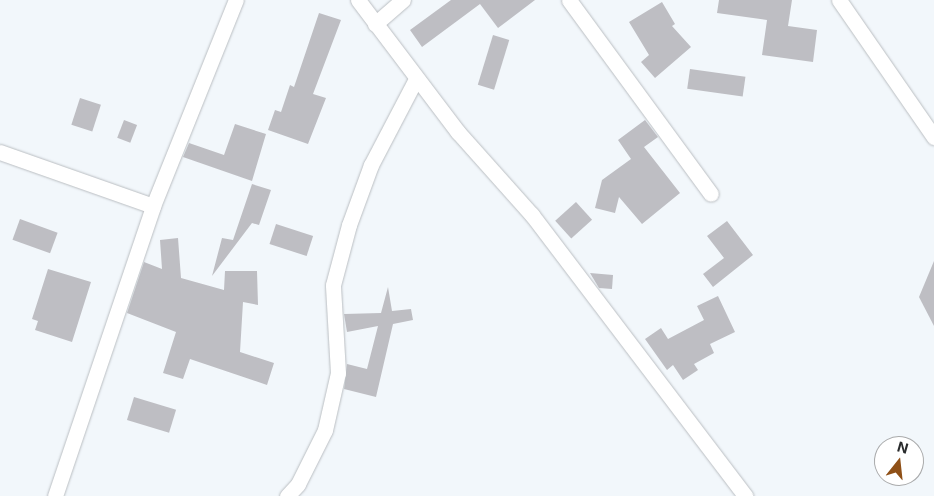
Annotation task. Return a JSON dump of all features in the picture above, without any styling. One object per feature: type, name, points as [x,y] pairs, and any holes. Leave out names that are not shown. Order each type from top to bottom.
[{"type":"street","points":[[55,496],[153,206],[236,0]]},
{"type":"street","points":[[358,0],[416,79],[532,215],[745,496]]},
{"type":"street","points":[[374,24],[402,0]]},
{"type":"street","points":[[569,0],[711,194]]},
{"type":"street","points":[[839,0],[934,137]]},
{"type":"street","points":[[287,496],[298,484],[325,430],[338,373],[333,285],[349,225],[370,166],[416,79]]},
{"type":"street","points":[[0,152],[153,206]]},
{"type":"building","points":[[451,0],[535,0],[498,28],[480,4],[422,47],[410,30]]},
{"type":"building","points":[[719,0],[792,0],[788,26],[817,30],[813,62],[762,55],[767,20],[717,13]]},
{"type":"building","points":[[662,2],[675,24],[672,26],[691,47],[655,78],[641,62],[649,55],[629,22]]},
{"type":"building","points":[[319,13],[341,20],[313,94],[326,98],[308,144],[268,130],[275,110],[281,112],[290,85],[294,87]]},
{"type":"building","points":[[493,35],[509,40],[494,90],[478,85]]},
{"type":"building","points":[[690,69],[745,77],[743,97],[687,89]]},
{"type":"building","points":[[80,98],[101,105],[92,131],[71,125]]},
{"type":"building","points":[[124,120],[137,125],[130,143],[117,138]]},
{"type":"building","points":[[645,120],[658,137],[644,147],[680,193],[642,224],[619,197],[615,213],[595,208],[602,180],[631,159],[618,140]]},
{"type":"building","points":[[235,124],[266,134],[252,181],[183,157],[189,143],[224,155]]},
{"type":"building","points":[[252,184],[271,190],[259,225],[252,223],[212,276],[222,238],[233,240]]},
{"type":"building","points":[[576,202],[592,220],[571,239],[555,221]]},
{"type":"building","points":[[20,219],[58,233],[50,253],[12,240]]},
{"type":"building","points":[[727,221],[753,255],[713,287],[703,274],[724,258],[707,236]]},
{"type":"building","points":[[276,224],[313,236],[307,256],[270,244]]},
{"type":"building","points":[[178,238],[181,278],[224,290],[225,271],[257,271],[258,305],[243,302],[240,352],[274,363],[267,385],[190,359],[183,379],[163,373],[176,332],[127,313],[144,262],[162,269],[160,240]]},
{"type":"building","points":[[934,261],[934,326],[919,297]]},
{"type":"building","points":[[48,269],[91,282],[72,342],[35,330],[38,321],[32,319]]},
{"type":"building","points":[[590,273],[613,275],[612,289],[599,288]]},
{"type":"building","points":[[388,287],[392,311],[411,309],[413,320],[393,324],[376,397],[344,389],[347,364],[367,369],[378,326],[347,332],[344,314],[381,313]]},
{"type":"building","points":[[718,296],[735,332],[710,344],[714,353],[694,364],[698,370],[683,380],[673,365],[667,370],[645,339],[661,328],[668,339],[704,320],[697,306]]},
{"type":"building","points":[[134,397],[176,410],[169,433],[127,420]]}]
